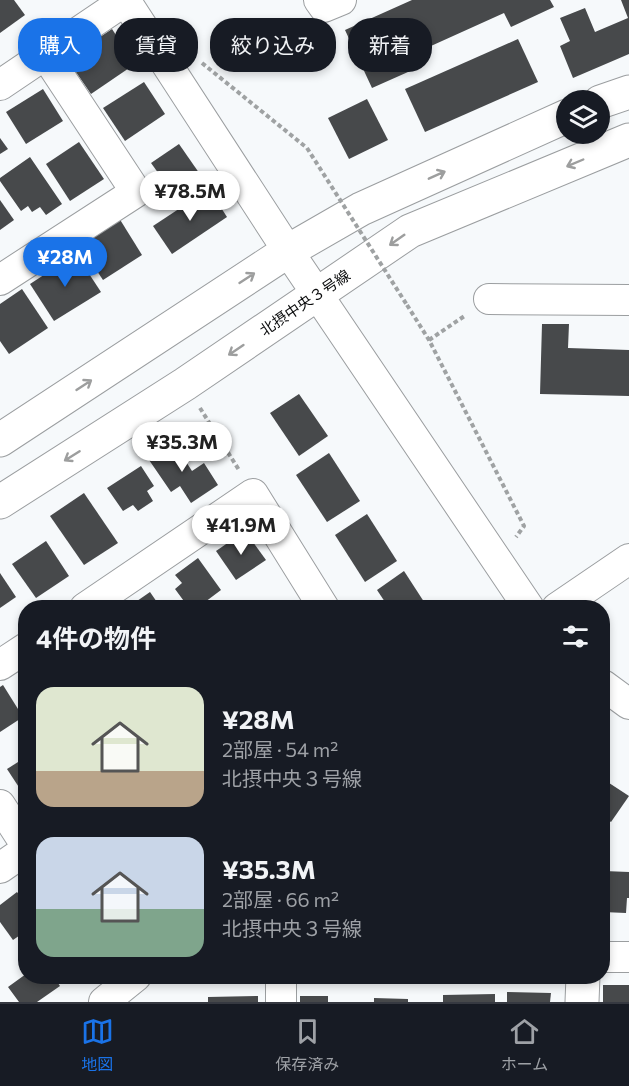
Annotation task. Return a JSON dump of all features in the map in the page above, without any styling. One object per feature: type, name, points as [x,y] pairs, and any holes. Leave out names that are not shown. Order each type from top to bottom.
[{"type":"street","points":[[98,18],[125,0],[288,251],[524,600]]},
{"type":"street","points":[[319,0],[324,7],[341,0]]},
{"type":"street","points":[[0,85],[19,72]]},
{"type":"street","points":[[0,280],[136,192],[57,72]]},
{"type":"street","points":[[610,99],[629,92]]},
{"type":"street","points":[[0,440],[288,251],[361,209],[556,121]]},
{"type":"street","name":"北摂中央３号線","points":[[0,502],[185,384],[410,231],[629,140]]},
{"type":"street","points":[[489,299],[629,300]]},
{"type":"street","points":[[97,600],[253,494],[319,600]]},
{"type":"street","points":[[569,600],[629,559]]},
{"type":"street","points":[[0,665],[18,653]]},
{"type":"street","points":[[610,690],[629,704]]},
{"type":"street","points":[[0,805],[18,833]]},
{"type":"street","points":[[0,868],[18,856]]},
{"type":"street","points":[[610,957],[629,957]]},
{"type":"street","points":[[104,1002],[126,984]]},
{"type":"street","points":[[281,984],[281,1002]]},
{"type":"street","points":[[582,1002],[583,984]]},
{"type":"path","points":[[198,59],[307,148],[429,340],[524,526],[499,563]]},
{"type":"path","points":[[429,340],[489,299]]},
{"type":"path","points":[[185,384],[253,494]]},
{"type":"building","points":[[0,0],[14,0],[25,15],[0,33]]},
{"type":"building","points":[[412,0],[550,0],[554,7],[511,27],[504,13],[432,46],[432,18],[372,18]]},
{"type":"building","points":[[621,0],[629,0],[629,54],[573,78],[560,46],[570,41],[560,18],[585,8],[595,32],[628,18]]},
{"type":"building","points":[[112,29],[114,32],[114,72],[123,72],[91,94],[76,72],[102,72],[102,36]]},
{"type":"building","points":[[518,39],[538,82],[425,132],[405,89]]},
{"type":"building","points":[[365,72],[408,72],[372,88]]},
{"type":"building","points":[[144,82],[165,114],[125,141],[103,108]]},
{"type":"building","points":[[43,89],[63,121],[26,144],[6,112]]},
{"type":"building","points":[[367,99],[388,140],[349,159],[328,118]]},
{"type":"building","points":[[0,138],[8,149],[0,154]]},
{"type":"building","points":[[79,142],[104,179],[70,201],[46,164]]},
{"type":"building","points":[[179,144],[204,180],[177,199],[151,163]]},
{"type":"building","points":[[30,157],[62,204],[46,215],[40,207],[32,212],[28,206],[21,211],[0,181],[0,178]]},
{"type":"building","points":[[209,189],[227,217],[172,254],[153,226]]},
{"type":"building","points":[[0,200],[14,220],[0,230]]},
{"type":"building","points":[[119,218],[142,255],[103,280],[79,244]]},
{"type":"building","points":[[76,254],[101,292],[54,321],[30,284]]},
{"type":"building","points":[[22,289],[48,328],[9,354],[0,341],[0,304]]},
{"type":"building","points":[[542,324],[569,324],[568,348],[629,350],[629,396],[540,394]]},
{"type":"building","points":[[299,394],[328,436],[299,456],[270,413]]},
{"type":"building","points":[[172,440],[192,471],[204,463],[218,485],[191,503],[180,486],[171,492],[147,457]]},
{"type":"building","points":[[329,453],[360,501],[327,522],[296,475]]},
{"type":"building","points":[[141,466],[154,486],[147,491],[153,501],[138,511],[133,505],[123,511],[107,488]]},
{"type":"building","points":[[84,493],[118,543],[84,565],[50,516]]},
{"type":"building","points":[[367,514],[397,561],[365,582],[335,535]]},
{"type":"building","points":[[245,531],[266,560],[236,580],[216,551]]},
{"type":"building","points":[[46,541],[69,576],[36,598],[12,564]]},
{"type":"building","points":[[198,558],[221,590],[208,600],[183,600],[175,589],[182,583],[175,575]]},
{"type":"building","points":[[404,571],[423,600],[384,600],[377,590]]},
{"type":"building","points":[[0,573],[16,597],[0,608]]},
{"type":"building","points":[[150,592],[156,600],[138,600]]},
{"type":"building","points":[[3,685],[18,709],[18,720],[0,732],[0,687]]},
{"type":"building","points":[[18,762],[18,786],[7,769]]},
{"type":"building","points":[[610,784],[629,796],[610,821]]},
{"type":"building","points":[[610,871],[629,872],[629,898],[627,898],[626,913],[610,912]]},
{"type":"building","points":[[18,893],[18,937],[13,940],[0,922],[0,905]]},
{"type":"building","points":[[18,980],[18,984],[59,984],[60,986],[37,1002],[19,1002],[8,987]]},
{"type":"building","points":[[603,985],[629,985],[629,1002],[603,1002]]},
{"type":"building","points":[[507,992],[551,993],[550,1002],[507,1002]]},
{"type":"building","points":[[495,994],[495,1002],[443,1002],[443,995]]},
{"type":"building","points":[[258,996],[258,1002],[208,1002],[208,997]]},
{"type":"building","points":[[300,996],[328,996],[328,1002],[300,1002]]},
{"type":"building","points":[[374,998],[408,999],[408,1002],[374,1002]]}]
